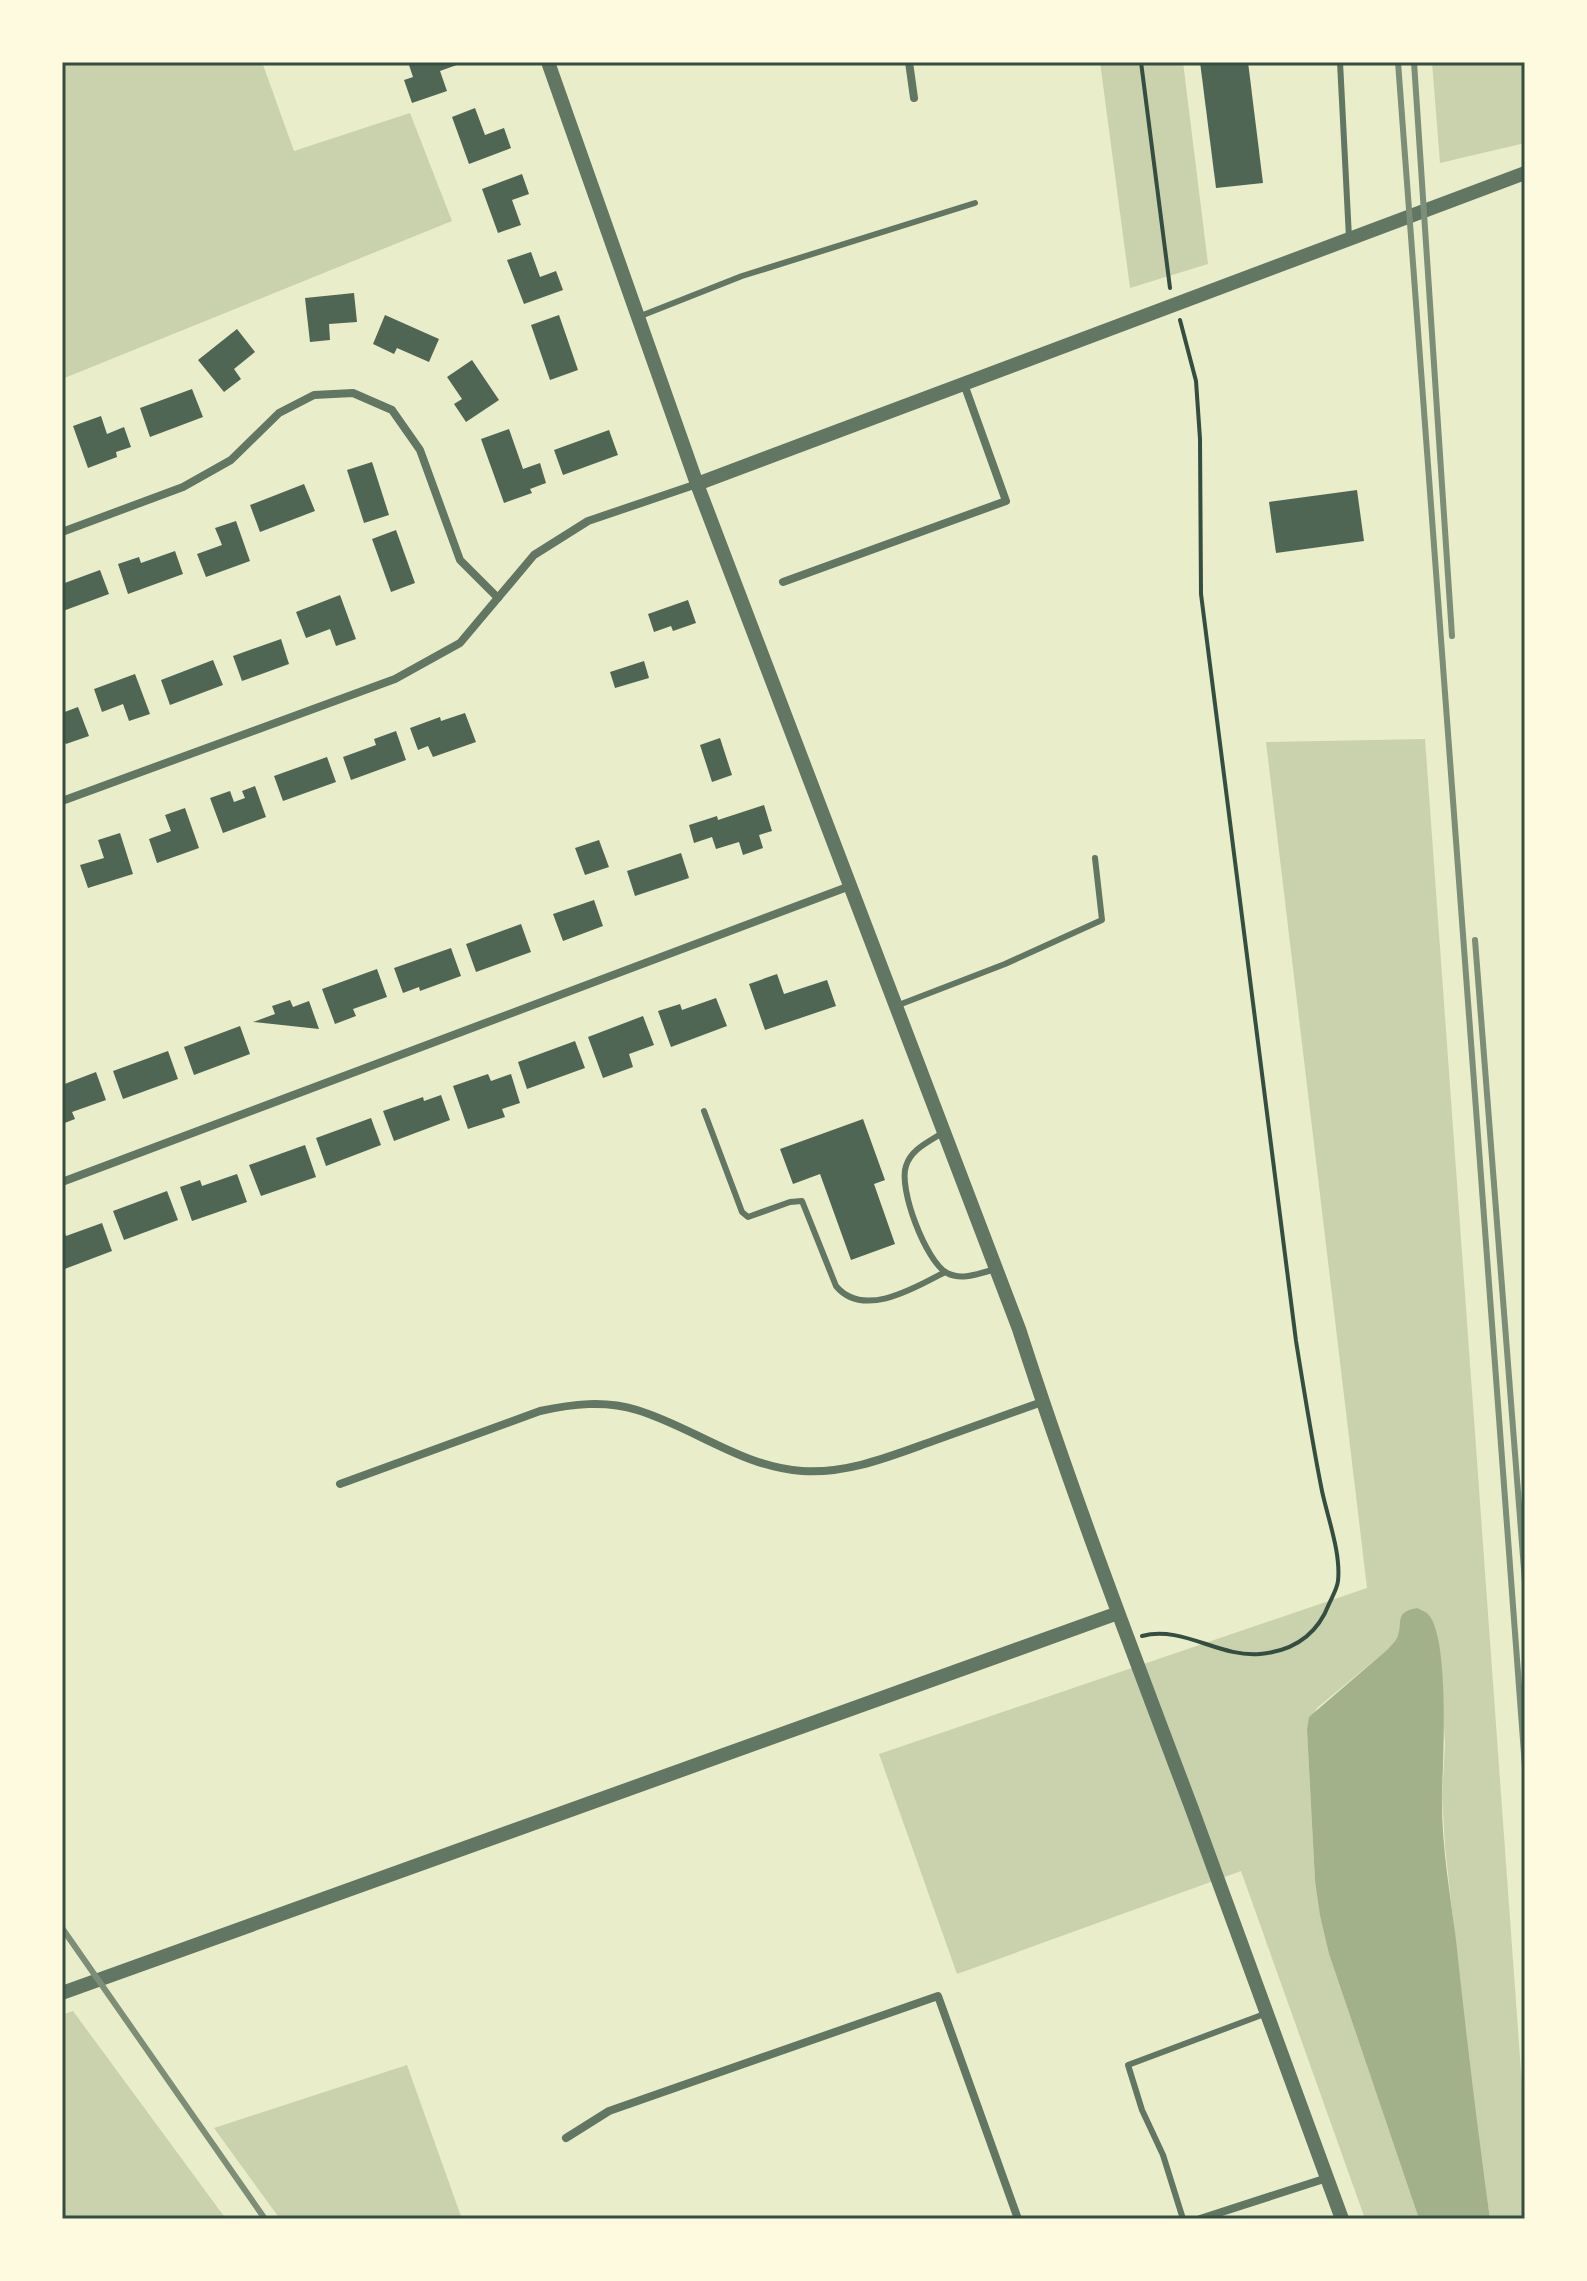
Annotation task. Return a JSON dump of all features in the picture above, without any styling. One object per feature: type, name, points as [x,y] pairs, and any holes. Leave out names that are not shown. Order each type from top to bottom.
[{"type":"street","points":[[548,62],[697,484],[1019,1329],[1118,1613],[1342,2219]]},
{"type":"street","points":[[909,62],[914,98]]},
{"type":"street","points":[[62,801],[395,679],[460,643],[534,555],[588,521],[697,484],[1525,173]]},
{"type":"street","points":[[783,582],[1006,501],[964,384]]},
{"type":"street","points":[[62,532],[183,487],[231,460],[279,413],[314,395],[353,393],[392,410],[420,450],[460,560],[498,598]]},
{"type":"street","points":[[62,1182],[850,886]]},
{"type":"street","points":[[340,1484],[540,1411],[572,1405],[600,1404],[635,1409],[759,1463],[816,1471],[866,1464],[1042,1402]]},
{"type":"street","points":[[62,1993],[1118,1613]]},
{"type":"street","points":[[566,2138],[609,2111],[938,1996],[1018,2219]]},
{"type":"street","points":[[1200,2219],[1327,2178]]},
{"type":"lane","points":[[1340,62],[1349,238]]},
{"type":"lane","points":[[638,317],[742,276],[975,203]]},
{"type":"lane","points":[[896,1006],[1005,964],[1102,920],[1095,858]]},
{"type":"lane","points":[[704,1111],[742,1212],[748,1217],[790,1202],[802,1201],[836,1286],[845,1297],[863,1301],[907,1293],[945,1272]]},
{"type":"lane","points":[[944,1132],[912,1153],[905,1167],[904,1182],[928,1254],[945,1272],[958,1277],[996,1269]]},
{"type":"lane","points":[[1183,2219],[1163,2155],[1142,2110],[1128,2065],[1268,2013]]},
{"type":"path","points":[[1128,1639],[1153,1633],[1176,1635],[1241,1655],[1281,1651],[1300,1644],[1316,1628],[1338,1582],[1296,1341],[1201,594],[1200,439],[1196,381],[1169,284],[1141,62]]},
{"type":"shaded area","points":[[62,62],[262,62],[294,151],[410,113],[452,221],[62,379]]},
{"type":"shaded area","points":[[1100,62],[1183,62],[1208,264],[1130,288]]},
{"type":"shaded area","points":[[1432,62],[1525,62],[1525,143],[1440,163]]},
{"type":"shaded area","points":[[1425,739],[1525,2127],[1525,2219],[1490,2219],[1475,2115],[1445,1847],[1442,1797],[1445,1744],[1439,1646],[1417,1608],[1402,1615],[1397,1638],[1388,1649],[1317,1708],[1307,1730],[1315,1881],[1329,1954],[1419,2219],[1365,2219],[1241,1871],[957,1974],[879,1754],[1367,1588],[1266,742]]},
{"type":"shaded area","points":[[1417,1608],[1428,1614],[1440,1647],[1444,1700],[1444,1849],[1490,2219],[1419,2219],[1329,1954],[1315,1881],[1307,1730],[1309,1717],[1388,1649],[1397,1638],[1402,1615]]},
{"type":"shaded area","points":[[73,2011],[226,2219],[62,2219],[62,2015]]},
{"type":"shaded area","points":[[407,2065],[462,2219],[280,2219],[214,2128]]},
{"type":"building","points":[[408,62],[465,62],[440,71],[447,91],[412,103],[404,80],[413,77]]},
{"type":"building","points":[[1200,62],[1248,62],[1263,183],[1216,188]]},
{"type":"building","points":[[475,108],[485,135],[504,128],[511,148],[469,164],[452,117]]},
{"type":"building","points":[[522,174],[529,194],[512,200],[521,225],[498,233],[482,189]]},
{"type":"building","points":[[531,252],[540,277],[556,271],[563,290],[524,304],[507,260]]},
{"type":"building","points":[[354,293],[357,322],[329,324],[330,340],[310,342],[305,298]]},
{"type":"building","points":[[385,315],[439,339],[429,362],[397,348],[394,354],[373,344]]},
{"type":"building","points":[[559,315],[578,370],[550,380],[531,325]]},
{"type":"building","points":[[237,329],[255,352],[234,369],[241,379],[224,392],[198,360]]},
{"type":"building","points":[[472,360],[499,400],[466,422],[454,404],[462,399],[447,377]]},
{"type":"building","points":[[192,389],[203,417],[150,437],[140,408]]},
{"type":"building","points":[[101,416],[107,434],[124,427],[131,447],[116,452],[117,457],[88,468],[73,426]]},
{"type":"building","points":[[509,429],[523,469],[540,463],[546,483],[530,489],[532,493],[504,503],[481,439]]},
{"type":"building","points":[[609,430],[618,455],[563,475],[554,450]]},
{"type":"building","points":[[372,462],[389,515],[364,523],[347,470]]},
{"type":"building","points":[[304,484],[315,511],[260,532],[250,505]]},
{"type":"building","points":[[1357,490],[1364,541],[1276,553],[1269,502]]},
{"type":"building","points":[[236,521],[250,561],[206,577],[197,554],[222,545],[215,528]]},
{"type":"building","points":[[396,530],[415,583],[391,592],[372,539]]},
{"type":"building","points":[[175,551],[183,574],[128,594],[118,564],[139,557],[141,563]]},
{"type":"building","points":[[100,570],[109,594],[63,611],[62,584]]},
{"type":"building","points":[[340,595],[356,639],[336,646],[330,629],[306,638],[296,612]]},
{"type":"building","points":[[688,600],[696,623],[673,631],[671,626],[654,632],[648,614]]},
{"type":"building","points":[[281,639],[289,664],[242,681],[233,656]]},
{"type":"building","points":[[213,660],[223,685],[170,705],[161,680]]},
{"type":"building","points":[[644,661],[649,678],[615,688],[610,672]]},
{"type":"building","points":[[135,674],[150,714],[129,721],[123,704],[102,712],[94,689]]},
{"type":"building","points":[[78,707],[89,736],[66,744],[62,738],[62,713]]},
{"type":"building","points":[[465,713],[476,742],[433,757],[428,746],[418,750],[410,728],[440,717],[441,721]]},
{"type":"building","points":[[396,731],[406,760],[351,780],[343,757],[376,745],[374,739]]},
{"type":"building","points":[[720,738],[732,775],[712,782],[700,745]]},
{"type":"building","points":[[327,757],[336,782],[283,801],[274,776]]},
{"type":"building","points":[[255,786],[266,817],[223,833],[210,798],[230,791],[234,802],[245,798],[242,791]]},
{"type":"building","points":[[764,805],[772,831],[759,835],[763,848],[743,855],[739,842],[716,849],[712,837],[694,843],[689,825],[717,816],[718,820]]},
{"type":"building","points":[[185,808],[199,848],[157,863],[149,839],[171,831],[165,815]]},
{"type":"building","points":[[120,833],[133,874],[88,888],[80,865],[104,858],[98,840]]},
{"type":"building","points":[[599,840],[609,867],[585,875],[575,848]]},
{"type":"building","points":[[681,853],[689,878],[635,896],[627,871]]},
{"type":"building","points":[[594,900],[603,926],[563,941],[553,914]]},
{"type":"building","points":[[521,924],[531,952],[476,972],[466,944]]},
{"type":"building","points":[[451,948],[461,976],[420,991],[419,987],[403,993],[394,968]]},
{"type":"building","points":[[377,969],[387,997],[353,1009],[356,1016],[335,1024],[322,989]]},
{"type":"building","points":[[777,974],[784,994],[827,980],[836,1006],[765,1030],[749,984]]},
{"type":"building","points":[[716,998],[727,1026],[671,1047],[658,1011],[680,1004],[682,1010]]},
{"type":"building","points":[[290,1000],[293,1007],[309,1001],[319,1029],[253,1022],[275,1014],[272,1006]]},
{"type":"building","points":[[643,1016],[654,1045],[629,1054],[633,1067],[603,1078],[588,1037]]},
{"type":"building","points":[[240,1026],[250,1054],[194,1075],[184,1047]]},
{"type":"building","points":[[575,1041],[585,1068],[527,1089],[518,1062]]},
{"type":"building","points":[[168,1051],[178,1079],[123,1099],[113,1071]]},
{"type":"building","points":[[96,1072],[106,1100],[72,1112],[75,1119],[62,1124],[62,1085]]},
{"type":"building","points":[[488,1074],[491,1081],[511,1074],[520,1103],[502,1109],[505,1117],[468,1129],[453,1086]]},
{"type":"building","points":[[441,1095],[450,1120],[394,1141],[383,1111],[423,1097],[424,1101]]},
{"type":"building","points":[[371,1118],[381,1145],[326,1166],[316,1138]]},
{"type":"building","points":[[863,1119],[885,1180],[874,1184],[895,1244],[851,1260],[820,1174],[793,1184],[780,1149]]},
{"type":"building","points":[[305,1145],[316,1177],[261,1196],[249,1165]]},
{"type":"building","points":[[237,1174],[247,1202],[192,1221],[180,1187],[200,1180],[202,1186]]},
{"type":"building","points":[[167,1191],[178,1220],[124,1240],[113,1211]]},
{"type":"building","points":[[102,1223],[112,1251],[62,1270],[62,1232],[66,1236]]},
{"type":"railway","points":[[1398,62],[1525,1767]]},
{"type":"railway","points":[[1414,62],[1452,636]]},
{"type":"railway","points":[[1475,940],[1525,1582]]},
{"type":"railway","points":[[62,1928],[265,2219]]}]
